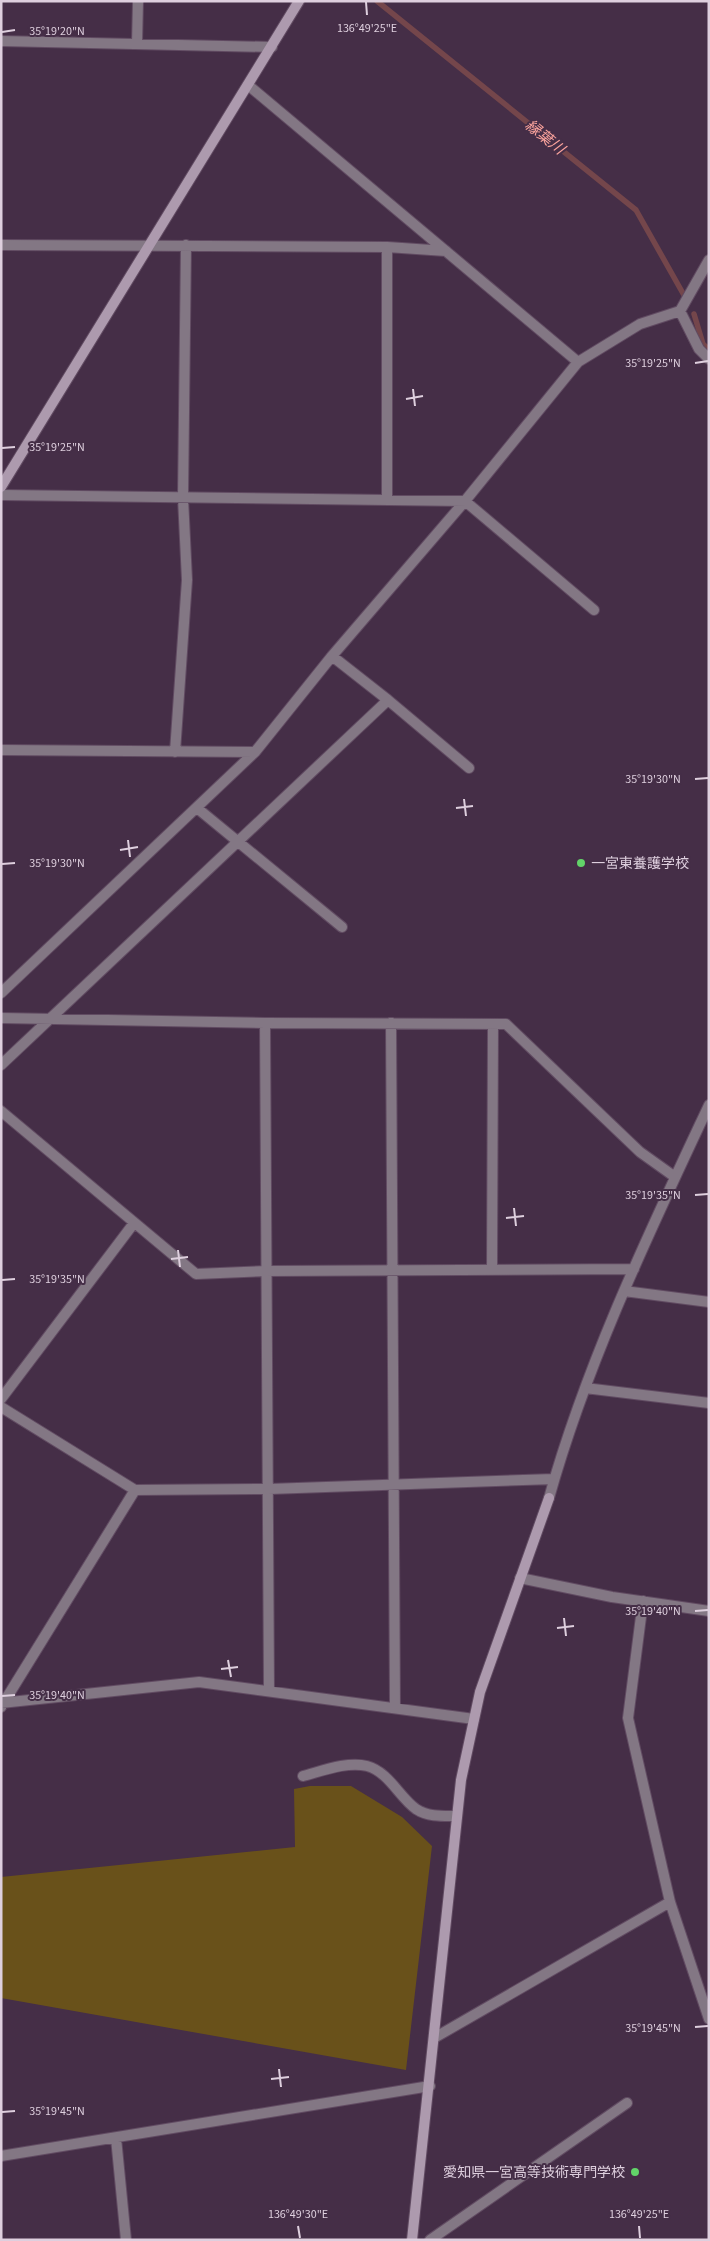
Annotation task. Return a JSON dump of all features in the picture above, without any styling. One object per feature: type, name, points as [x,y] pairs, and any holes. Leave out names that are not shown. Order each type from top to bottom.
[{"type":"street","points":[[137,44],[138,1]]},
{"type":"street","points":[[1,487],[299,1]]},
{"type":"street","points":[[1,41],[272,47]]},
{"type":"street","points":[[248,85],[578,362]]},
{"type":"street","points":[[1,245],[387,247],[446,251]]},
{"type":"street","points":[[175,752],[187,580],[183,498],[186,245]]},
{"type":"street","points":[[387,247],[387,500]]},
{"type":"street","points":[[1,993],[255,752],[332,656],[464,501],[578,362],[640,324],[680,311],[709,260]]},
{"type":"street","points":[[680,311],[699,349],[709,360]]},
{"type":"street","points":[[1,495],[464,501],[594,610]]},
{"type":"street","points":[[332,656],[469,768]]},
{"type":"street","points":[[1,1065],[388,700]]},
{"type":"street","points":[[1,750],[255,752]]},
{"type":"street","points":[[197,808],[342,927]]},
{"type":"street","points":[[1,1018],[265,1023],[506,1024],[640,1152],[675,1177]]},
{"type":"street","points":[[265,1023],[269,1691]]},
{"type":"street","points":[[391,1023],[392,1486],[395,1708]]},
{"type":"street","points":[[492,1270],[493,1024]]},
{"type":"street","points":[[412,2240],[430,2086],[461,1780],[480,1692],[549,1498],[585,1388],[624,1291],[709,1105]]},
{"type":"street","points":[[1,1111],[196,1274],[267,1271],[634,1269]]},
{"type":"street","points":[[1,1399],[134,1223]]},
{"type":"street","points":[[624,1291],[709,1302]]},
{"type":"street","points":[[585,1388],[709,1403]]},
{"type":"street","points":[[1,1407],[135,1490],[269,1490],[554,1479]]},
{"type":"street","points":[[2,1705],[135,1490]]},
{"type":"street","points":[[520,1578],[612,1597],[709,1611]]},
{"type":"street","points":[[643,1601],[628,1718],[670,1902],[709,2020]]},
{"type":"street","points":[[2,1705],[200,1682],[474,1719]]},
{"type":"street","points":[[303,1776],[349,1765],[368,1766],[383,1775],[416,1809],[430,1815],[457,1816]]},
{"type":"street","points":[[434,2038],[670,1902]]},
{"type":"street","points":[[1,2156],[430,2086]]},
{"type":"street","points":[[430,2240],[627,2103]]},
{"type":"street","points":[[116,2138],[126,2240]]},
{"type":"shaded area","points":[[310,1786],[351,1786],[402,1817],[432,1846],[406,2070],[1,1998],[1,1877],[295,1847],[294,1789]]},
{"type":"waterway","name":"縁葉川","points":[[377,1],[636,210],[685,297]]},
{"type":"waterway","name":"縁葉川","points":[[694,314],[703,344],[709,350]]},
{"type":"place","name":"一宮東養護学校","points":[[581,863]]},
{"type":"place","name":"愛知県一宮高等技術専門学校","points":[[635,2172]]}]
